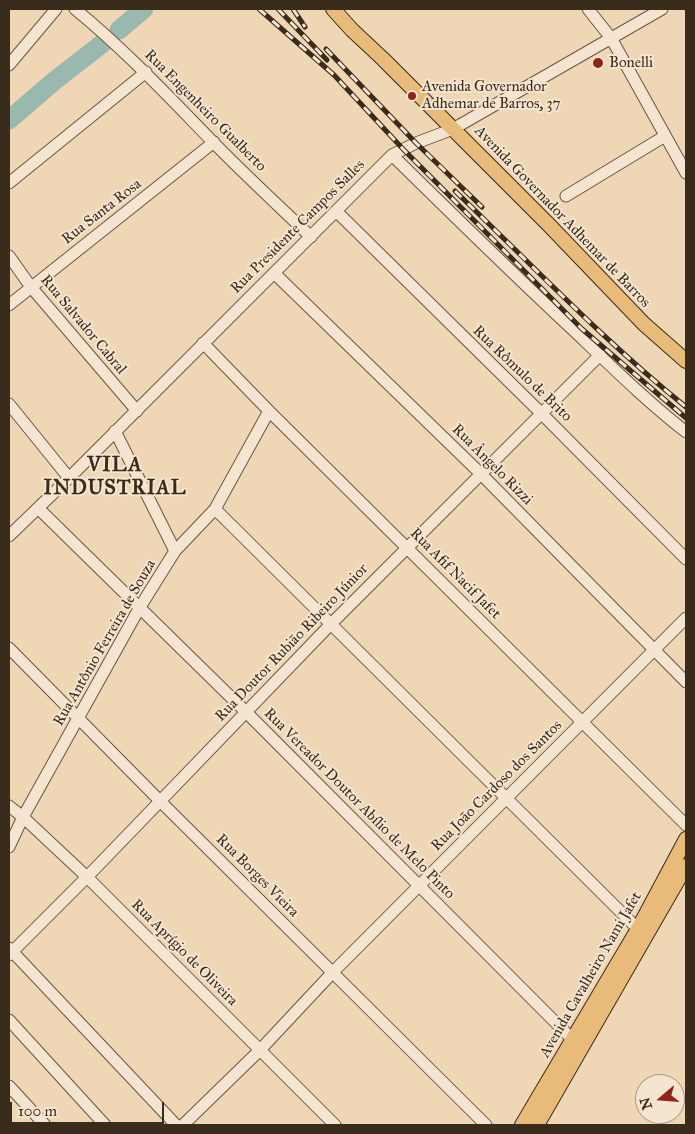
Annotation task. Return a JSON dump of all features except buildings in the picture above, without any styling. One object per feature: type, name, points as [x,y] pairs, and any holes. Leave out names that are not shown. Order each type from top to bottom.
[{"type":"main road","name":"Avenida Governador Adhemar de Barros","points":[[333,9],[549,225],[644,324],[686,361]]},
{"type":"main road","name":"Avenida Cavalheiro Nami Jafet","points":[[537,1125],[642,931],[686,839]]},
{"type":"main road","name":"Avenida Cavalheiro Nami Jafet","points":[[522,1125],[572,1039],[686,866]]},
{"type":"street","points":[[9,65],[56,9]]},
{"type":"street","name":"Rua Engenheiro Gualberto","points":[[75,9],[146,72],[214,142],[311,236]]},
{"type":"street","points":[[588,9],[611,38],[686,173]]},
{"type":"street","name":"Rua Presidente Campos Salles","points":[[9,536],[70,478],[392,155],[416,143],[453,129],[662,9]]},
{"type":"street","points":[[9,183],[146,72]]},
{"type":"street","points":[[566,196],[665,136]]},
{"type":"street","name":"Rua Santa Rosa","points":[[9,305],[214,142]]},
{"type":"street","points":[[392,155],[496,258],[686,432]]},
{"type":"street","name":"Rua Rômulo de Brito","points":[[336,211],[686,559]]},
{"type":"street","name":"Rua Salvador Cabral","points":[[9,256],[31,287],[137,411]]},
{"type":"street","name":"Rua Ângelo Rizzi","points":[[274,273],[481,474],[686,682]]},
{"type":"street","name":"Rua Afif Nacif Jafet","points":[[203,343],[686,825]]},
{"type":"street","name":"Rua Doutor Rubião Ribeiro Júnior","points":[[10,952],[87,877],[407,547],[600,355]]},
{"type":"street","points":[[9,404],[70,478]]},
{"type":"street","name":"Rua Antônio Ferreira de Souza","points":[[9,847],[23,817],[79,720],[140,607],[175,551],[215,509],[269,410]]},
{"type":"street","points":[[115,431],[175,551]]},
{"type":"street","name":"Rua Vereador Doutor Abílio de Melo Pinto","points":[[38,508],[246,712],[572,1039]]},
{"type":"street","points":[[215,509],[506,799],[642,931]]},
{"type":"street","name":"Rua João Cardoso dos Santos","points":[[183,1125],[260,1050],[333,972],[582,721],[655,652],[686,618]]},
{"type":"street","name":"Rua Borges Vieira","points":[[9,648],[486,1125]]},
{"type":"street","name":"Rua Aprígio de Oliveira","points":[[9,806],[87,877],[335,1125]]},
{"type":"street","points":[[10,952],[176,1125]]},
{"type":"street","points":[[9,1020],[105,1125]]},
{"type":"street","points":[[9,1086],[45,1125]]},
{"type":"waterway","points":[[119,30],[144,9]]},
{"type":"waterway","points":[[9,120],[53,82],[103,43]]},
{"type":"railway","points":[[259,9],[334,75],[403,149],[582,329],[686,418]]},
{"type":"railway","points":[[278,9],[327,60]]},
{"type":"railway","points":[[293,9],[305,27]]},
{"type":"railway","points":[[326,49],[416,143],[482,207]]},
{"type":"railway","points":[[455,191],[568,302],[626,356],[686,407]]},
{"type":"place","name":"Bonelli","points":[[598,63]]},
{"type":"place","name":"Avenida Governador Adhemar de Barros, 37","points":[[412,96]]},
{"type":"district","name":"VILA INDUSTRIAL","points":[[115,478]]}]
